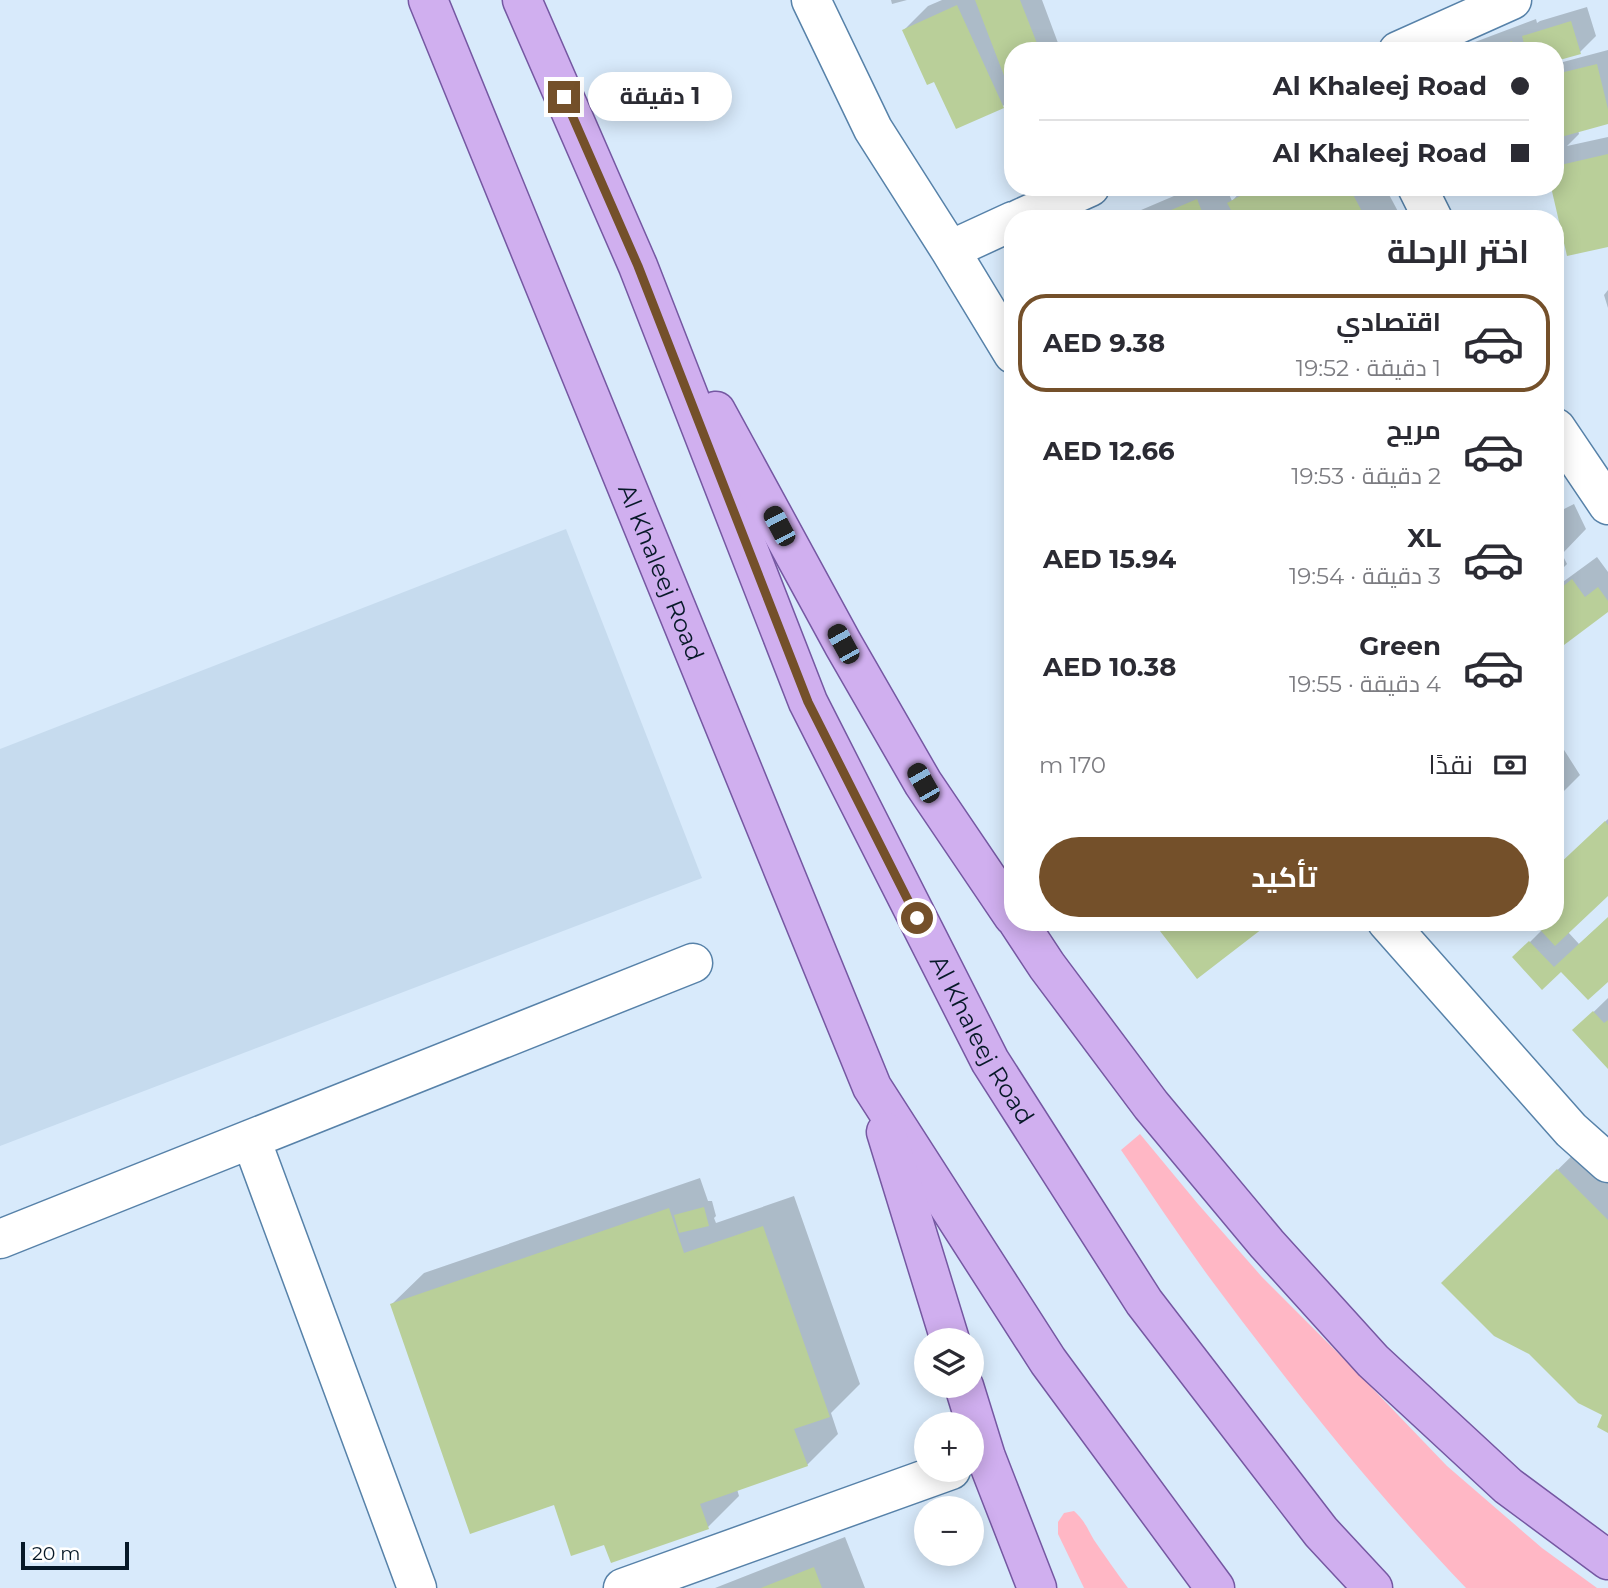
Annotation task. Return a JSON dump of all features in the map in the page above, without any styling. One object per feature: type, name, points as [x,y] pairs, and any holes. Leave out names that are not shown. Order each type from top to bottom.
[{"type":"main road","name":"Al Khaleej Road","points":[[428,0],[872,1087],[1048,1361],[1214,1588]]},
{"type":"main road","name":"Al Khaleej Road","points":[[522,0],[638,266],[808,702],[990,1061],[1144,1303],[1321,1532],[1373,1588]]},
{"type":"main road","points":[[638,266],[856,667],[923,783],[1004,903]]},
{"type":"main road","points":[[1024,931],[1151,1105],[1267,1244],[1373,1361],[1508,1486],[1608,1560]]},
{"type":"main road","points":[[872,1087],[946,1328]]},
{"type":"main road","points":[[979,1482],[1037,1588]]},
{"type":"main road","points":[[1321,1532],[1339,1588]]},
{"type":"street","points":[[811,0],[873,130],[1004,339]]},
{"type":"street","points":[[1418,42],[1512,0]]},
{"type":"street","points":[[1039,210],[1070,196]]},
{"type":"street","points":[[950,250],[1004,225]]},
{"type":"street","points":[[1564,440],[1608,505]]},
{"type":"street","points":[[1395,931],[1571,1130],[1608,1163]]},
{"type":"street","points":[[0,1239],[693,962]]},
{"type":"street","points":[[251,1139],[417,1588]]},
{"type":"street","points":[[623,1588],[916,1482]]},
{"type":"shaded area","points":[[566,529],[702,878],[0,1146],[0,749]]},
{"type":"shaded area","points":[[1140,1134],[1262,1277],[1447,1466],[1542,1548],[1597,1588],[1466,1588],[1334,1438],[1200,1265],[1121,1150]]},
{"type":"shaded area","points":[[1074,1511],[1128,1588],[1084,1588],[1058,1534],[1058,1522],[1064,1513]]},
{"type":"building","points":[[975,0],[1020,0],[1036,42],[1004,42],[1004,76]]},
{"type":"building","points":[[957,5],[1004,108],[956,129],[934,82],[927,85],[902,30]]},
{"type":"building","points":[[1571,21],[1581,54],[1564,59],[1564,42],[1524,42],[1522,36]]},
{"type":"building","points":[[1597,64],[1608,109],[1608,124],[1564,136],[1564,72]]},
{"type":"building","points":[[1608,154],[1608,247],[1567,256],[1564,243],[1564,210],[1556,210],[1553,196],[1564,196],[1564,164]]},
{"type":"building","points":[[1240,196],[1354,196],[1361,210],[1231,210],[1227,203]]},
{"type":"building","points":[[1197,199],[1201,210],[1171,210]]},
{"type":"building","points":[[1572,579],[1585,597],[1598,587],[1608,601],[1608,612],[1564,645],[1564,586]]},
{"type":"building","points":[[1605,821],[1608,825],[1608,896],[1555,946],[1541,931],[1564,931],[1564,859]]},
{"type":"building","points":[[1608,917],[1608,982],[1588,1000],[1561,972],[1542,990],[1512,957],[1529,941],[1554,967]]},
{"type":"building","points":[[1160,931],[1259,931],[1197,979]]},
{"type":"building","points":[[1593,1011],[1604,1023],[1608,1020],[1608,1069],[1572,1030]]},
{"type":"building","points":[[1557,1169],[1608,1220],[1608,1433],[1597,1427],[1602,1415],[1578,1403],[1529,1354],[1494,1336],[1441,1283]]},
{"type":"building","points":[[704,1207],[709,1226],[679,1233],[674,1215]]},
{"type":"building","points":[[669,1208],[684,1253],[763,1226],[830,1417],[794,1429],[808,1466],[700,1504],[709,1529],[611,1563],[604,1545],[571,1556],[554,1505],[470,1534],[390,1304]]},
{"type":"building","points":[[814,1567],[822,1588],[761,1588]]},
{"type":"route","points":[[564,97],[638,266],[808,702],[917,918]]}]
